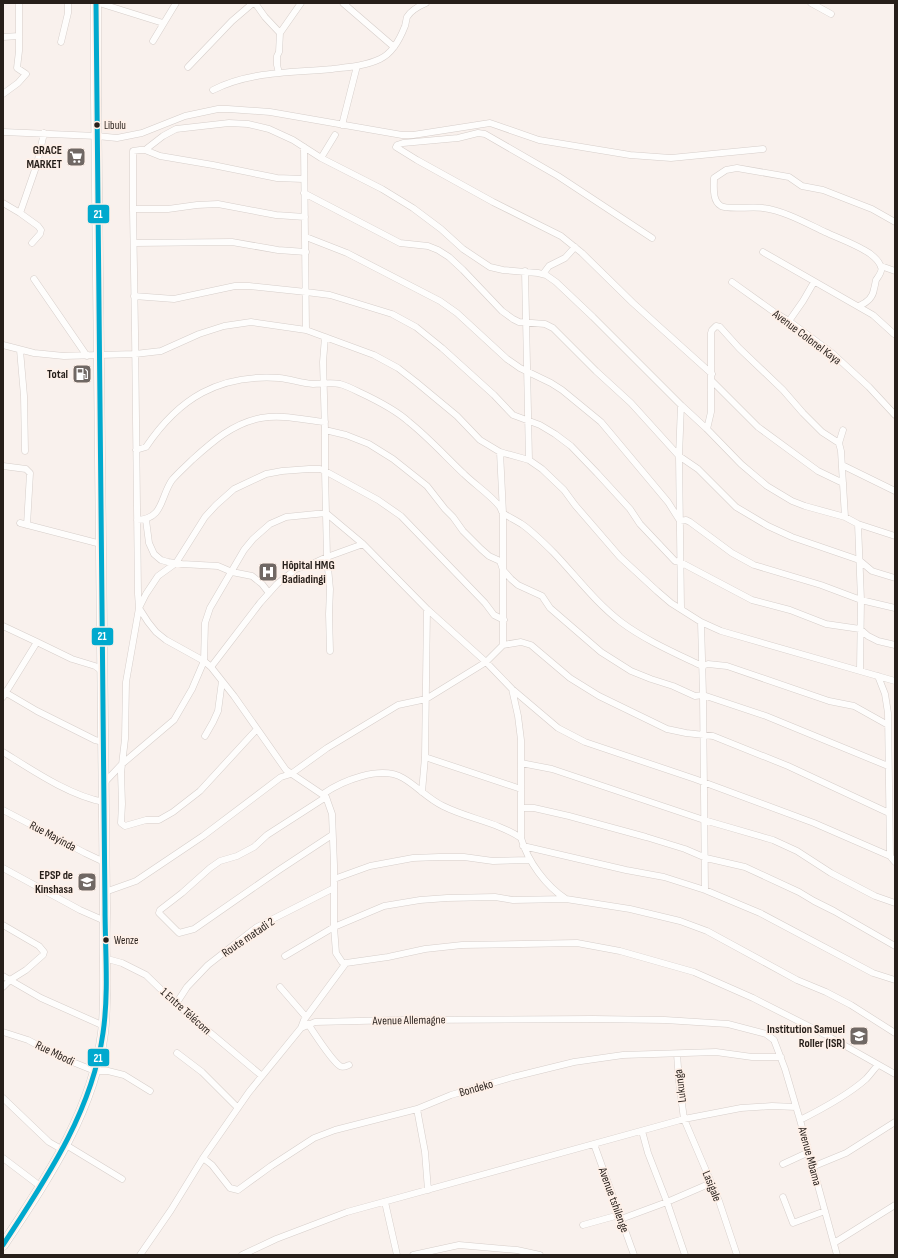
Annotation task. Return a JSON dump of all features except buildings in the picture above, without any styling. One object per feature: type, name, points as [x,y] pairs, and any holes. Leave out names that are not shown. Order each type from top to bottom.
[{"type":"highway","points":[[5,1238],[64,1148],[86,1099],[95,1071],[104,1026],[105,892],[98,355],[96,3]]},
{"type":"street","points":[[3,94],[18,83],[26,74],[17,68],[20,3]]},
{"type":"street","points":[[61,42],[68,13],[68,3]]},
{"type":"street","points":[[99,3],[163,23]]},
{"type":"street","points":[[153,41],[176,3]]},
{"type":"street","points":[[188,66],[232,21],[254,3],[280,33]]},
{"type":"street","points":[[279,73],[277,56],[279,52],[280,33],[301,3]]},
{"type":"street","points":[[343,3],[394,47]]},
{"type":"street","points":[[213,90],[227,82],[279,73],[357,66],[380,59],[389,53],[398,42],[407,18],[414,9],[426,3]]},
{"type":"street","points":[[810,3],[831,14]]},
{"type":"street","points":[[3,37],[19,36]]},
{"type":"street","points":[[342,124],[357,66]]},
{"type":"street","points":[[3,132],[117,138],[142,133],[185,116],[228,108],[270,112],[413,135],[490,123],[539,140],[630,155],[671,158],[763,149]]},
{"type":"street","points":[[145,150],[163,136],[176,129],[229,123],[248,124],[269,129],[293,140],[321,158],[382,189],[413,208],[441,229],[463,249],[490,268],[543,274],[556,282],[741,464],[768,486],[792,501],[845,517],[858,524],[895,536]]},
{"type":"street","points":[[20,212],[37,164],[44,133]]},
{"type":"street","points":[[652,238],[558,176],[485,134],[478,133],[458,138],[403,143],[397,145],[396,147],[528,221],[561,236],[575,247],[712,378],[758,427],[818,471],[843,483]]},
{"type":"street","points":[[321,158],[335,135]]},
{"type":"street","points":[[304,147],[306,330]]},
{"type":"street","points":[[304,179],[277,178],[160,156],[145,150],[133,151],[138,594],[140,608],[156,632],[166,640],[204,661],[211,667],[286,770],[324,796],[332,814],[334,927],[336,953],[342,962],[346,963],[388,957],[425,949],[462,946],[577,943],[620,951],[694,972],[753,998],[826,1035],[895,1074]]},
{"type":"street","points":[[895,222],[872,209],[823,190],[802,186],[789,177],[737,168],[726,170],[714,178],[713,189],[717,203],[723,207],[763,208],[800,220],[865,250],[874,257],[881,266],[895,271]]},
{"type":"street","points":[[304,193],[400,243],[428,246],[438,250],[449,257],[502,311],[513,319],[527,323],[545,324],[553,328],[631,403],[679,456],[698,469],[736,507],[748,515],[792,537],[859,560],[872,571],[895,578]]},
{"type":"street","points":[[3,202],[20,212],[41,230],[40,234],[32,243]]},
{"type":"street","points":[[133,209],[168,209],[218,204],[276,215],[304,217]]},
{"type":"street","points":[[306,237],[347,253],[440,301],[457,314],[507,359],[551,383],[601,422],[668,502],[680,521]]},
{"type":"street","points":[[134,243],[232,242],[278,250],[306,252]]},
{"type":"street","points":[[543,274],[548,266],[565,258],[575,247]]},
{"type":"street","points":[[763,252],[859,306],[873,315],[894,334]]},
{"type":"street","points":[[859,306],[868,302],[873,294],[881,266]]},
{"type":"street","points":[[525,271],[529,460]]},
{"type":"street","points":[[34,279],[87,356]]},
{"type":"street","name":"Avenue Colonel Kaya","points":[[732,282],[832,352],[895,415]]},
{"type":"street","points":[[789,321],[804,301],[814,282]]},
{"type":"street","points":[[134,296],[174,299],[235,286],[306,292],[330,296],[392,314],[416,327],[494,395],[513,415],[540,425],[571,446],[597,472],[630,509],[640,524],[675,562],[680,562],[752,600],[790,610],[826,624],[860,629],[868,636],[878,641],[895,645]]},
{"type":"street","points":[[3,345],[47,355],[87,356],[135,354],[161,351],[199,334],[231,325],[251,322],[306,330],[374,355],[398,368],[416,382],[457,416],[480,440],[500,452],[529,460],[542,469],[564,490],[620,557],[667,599],[701,622],[721,631],[860,670],[895,682]]},
{"type":"street","points":[[707,429],[711,412],[711,333],[716,326],[720,326],[739,348],[783,390],[822,432],[839,443]]},
{"type":"street","points":[[325,338],[323,362],[325,422],[324,471],[327,557],[330,589],[330,651]]},
{"type":"street","points":[[20,350],[24,396],[25,451]]},
{"type":"street","points":[[136,450],[146,447],[173,413],[186,402],[209,389],[227,382],[248,378],[268,377],[287,378],[312,384],[341,384],[370,397],[408,421],[498,505],[503,513],[524,526],[552,552],[576,577],[594,599],[621,622],[702,666],[708,664],[727,666],[829,701],[854,706],[888,725]]},
{"type":"street","points":[[681,405],[679,456],[681,608]]},
{"type":"street","points":[[137,520],[146,520],[158,510],[171,481],[220,435],[246,422],[262,418],[285,417],[325,422]]},
{"type":"street","points":[[325,430],[346,435],[368,444],[393,459],[427,486],[453,516],[463,531],[489,556],[500,561],[503,570],[511,580],[518,585],[542,596],[550,608],[601,652],[638,674],[696,696],[703,695],[766,716],[888,766]]},
{"type":"street","points":[[843,430],[839,443],[842,465],[845,517]]},
{"type":"street","points":[[500,452],[503,513],[503,645]]},
{"type":"street","points":[[842,465],[895,491]]},
{"type":"street","points":[[3,466],[26,469],[30,473],[27,525]]},
{"type":"street","points":[[257,729],[200,791],[173,812],[159,820],[146,820],[125,826],[121,823],[121,788],[125,739],[126,682],[140,608],[146,594],[158,576],[176,563],[206,517],[216,505],[234,489],[266,474],[289,470],[316,469],[324,471],[378,500],[401,516],[476,593],[494,615],[504,620]]},
{"type":"street","points":[[104,783],[122,764],[174,720],[192,688],[204,661],[205,623],[210,608],[244,550],[253,539],[270,524],[286,517],[326,513],[363,544],[427,609],[486,662],[512,689],[558,728],[585,742],[814,823],[890,856],[895,862]]},
{"type":"street","points":[[146,520],[149,543],[154,554],[161,560],[176,563],[218,566],[232,572],[252,576],[262,584],[269,593]]},
{"type":"street","points":[[680,521],[686,520],[695,525],[732,553],[754,565],[822,585],[860,600],[895,608]]},
{"type":"street","points":[[20,523],[101,544]]},
{"type":"street","points":[[858,524],[860,670]]},
{"type":"street","points":[[211,667],[277,584],[296,569],[363,544]]},
{"type":"street","points":[[422,792],[425,758],[427,609]]},
{"type":"street","points":[[701,622],[706,858],[705,890]]},
{"type":"street","points":[[3,626],[72,659],[95,666],[102,671]]},
{"type":"street","points":[[37,642],[4,694],[95,740],[103,742]]},
{"type":"street","points":[[105,892],[136,881],[203,836],[281,777],[291,774],[327,748],[398,705],[426,699],[486,662],[503,645],[521,642],[531,645],[570,678],[598,696],[667,730],[714,736],[788,766],[889,813]]},
{"type":"street","points":[[878,676],[885,694],[888,717],[889,813],[892,830],[890,856]]},
{"type":"street","points":[[205,736],[218,711],[222,681]]},
{"type":"street","points":[[512,689],[518,716],[521,763],[521,838],[523,846],[530,860],[548,884],[566,899]]},
{"type":"street","points":[[888,717],[895,720]]},
{"type":"street","points":[[888,749],[895,752]]},
{"type":"street","points":[[3,752],[71,791],[91,799],[104,802]]},
{"type":"street","points":[[425,758],[521,789]]},
{"type":"street","points":[[521,763],[552,770],[704,820],[772,840],[797,851],[830,873],[875,896],[895,903]]},
{"type":"street","points":[[332,835],[194,929],[178,933],[159,913],[160,910],[220,861],[237,856],[254,847],[267,835],[324,796],[332,788],[361,776],[388,774],[402,777],[442,806],[500,826],[521,838]]},
{"type":"street","points":[[889,789],[895,792]]},
{"type":"street","points":[[521,808],[534,808],[547,811],[646,837],[685,849],[706,858],[745,867],[786,885],[895,946]]},
{"type":"street","name":"Rue Mayinda","points":[[3,810],[104,862]]},
{"type":"street","points":[[523,846],[626,870],[664,877],[705,890],[760,913],[873,973],[895,980]]},
{"type":"street","points":[[334,879],[370,866],[413,858],[438,856],[464,857],[493,861],[530,860]]},
{"type":"street","points":[[3,868],[80,910],[105,921]]},
{"type":"street","name":"Route matadi 2","points":[[176,1004],[187,987],[208,966],[258,927],[334,888]]},
{"type":"street","points":[[285,956],[334,927],[384,906],[420,900],[495,897],[513,900],[566,899],[630,909],[680,921],[707,931],[797,980],[826,992],[895,1033]]},
{"type":"street","points":[[3,925],[39,946],[44,952],[43,955],[26,970],[10,980],[3,987]]},
{"type":"street","name":"1 Entre Télécom","points":[[104,958],[122,963],[146,975],[176,1004],[262,1076]]},
{"type":"street","points":[[301,1028],[306,1018],[346,963]]},
{"type":"street","points":[[3,976],[41,998],[104,1026]]},
{"type":"street","points":[[280,987],[306,1018]]},
{"type":"street","name":"Avenue Allemagne","points":[[140,1255],[171,1210],[203,1158],[238,1108],[301,1028],[308,1024],[315,1022],[401,1020],[593,1019],[665,1020],[728,1024],[766,1034],[774,1040],[781,1058]]},
{"type":"street","points":[[308,1024],[339,1066],[344,1067],[349,1065]]},
{"type":"street","name":"Rue Mbodi","points":[[3,1032],[28,1040],[60,1057],[95,1071],[108,1071],[124,1075],[150,1091]]},
{"type":"street","points":[[177,1052],[202,1072],[238,1108]]},
{"type":"street","name":"Bondeko","points":[[203,1158],[212,1166],[230,1188],[238,1190],[314,1138],[334,1130],[417,1109],[458,1093],[513,1077],[574,1062],[623,1055],[716,1052],[752,1057],[781,1058]]},
{"type":"street","name":"Lukunga","points":[[677,1054],[684,1119]]},
{"type":"street","name":"Avenue Mbama","points":[[781,1058],[800,1120],[837,1255]]},
{"type":"street","points":[[800,1120],[815,1113],[855,1088],[867,1078],[878,1065]]},
{"type":"street","points":[[3,1098],[49,1142],[64,1148],[122,1179]]},
{"type":"street","points":[[242,1255],[276,1239],[347,1212],[684,1119],[741,1108],[772,1106],[796,1107]]},
{"type":"street","points":[[417,1109],[425,1152],[428,1190]]},
{"type":"street","name":"Lasigale","points":[[684,1119],[711,1183],[737,1255]]},
{"type":"street","points":[[812,1167],[846,1153],[895,1122]]},
{"type":"street","points":[[642,1131],[648,1153],[685,1255]]},
{"type":"street","name":"Avenue tshilenge","points":[[594,1144],[634,1255]]},
{"type":"street","points":[[783,1164],[809,1152]]},
{"type":"street","points":[[3,1158],[40,1186]]},
{"type":"street","points":[[583,1225],[620,1217],[667,1202],[711,1183]]},
{"type":"street","points":[[783,1197],[793,1223],[825,1211]]},
{"type":"street","points":[[385,1202],[397,1255]]},
{"type":"street","points":[[834,1243],[895,1205]]},
{"type":"street","points":[[413,1255],[459,1245],[517,1250],[540,1255]]},
{"type":"transit line","name":"21","points":[[3,1245],[51,1170],[78,1117],[89,1090],[97,1062],[105,1018],[106,970],[96,3]]},
{"type":"place","name":"Libulu","points":[[97,125]]},
{"type":"place","name":"GRACE MARKET","points":[[76,157]]},
{"type":"place","name":"Total","points":[[82,374]]},
{"type":"place","name":"Hôpital HMG Badiadingi","points":[[268,572]]},
{"type":"place","name":"EPSP de Kinshasa","points":[[87,882]]},
{"type":"place","name":"Wenze","points":[[106,940]]},
{"type":"place","name":"Institution Samuel Roller (ISR)","points":[[859,1036]]}]
